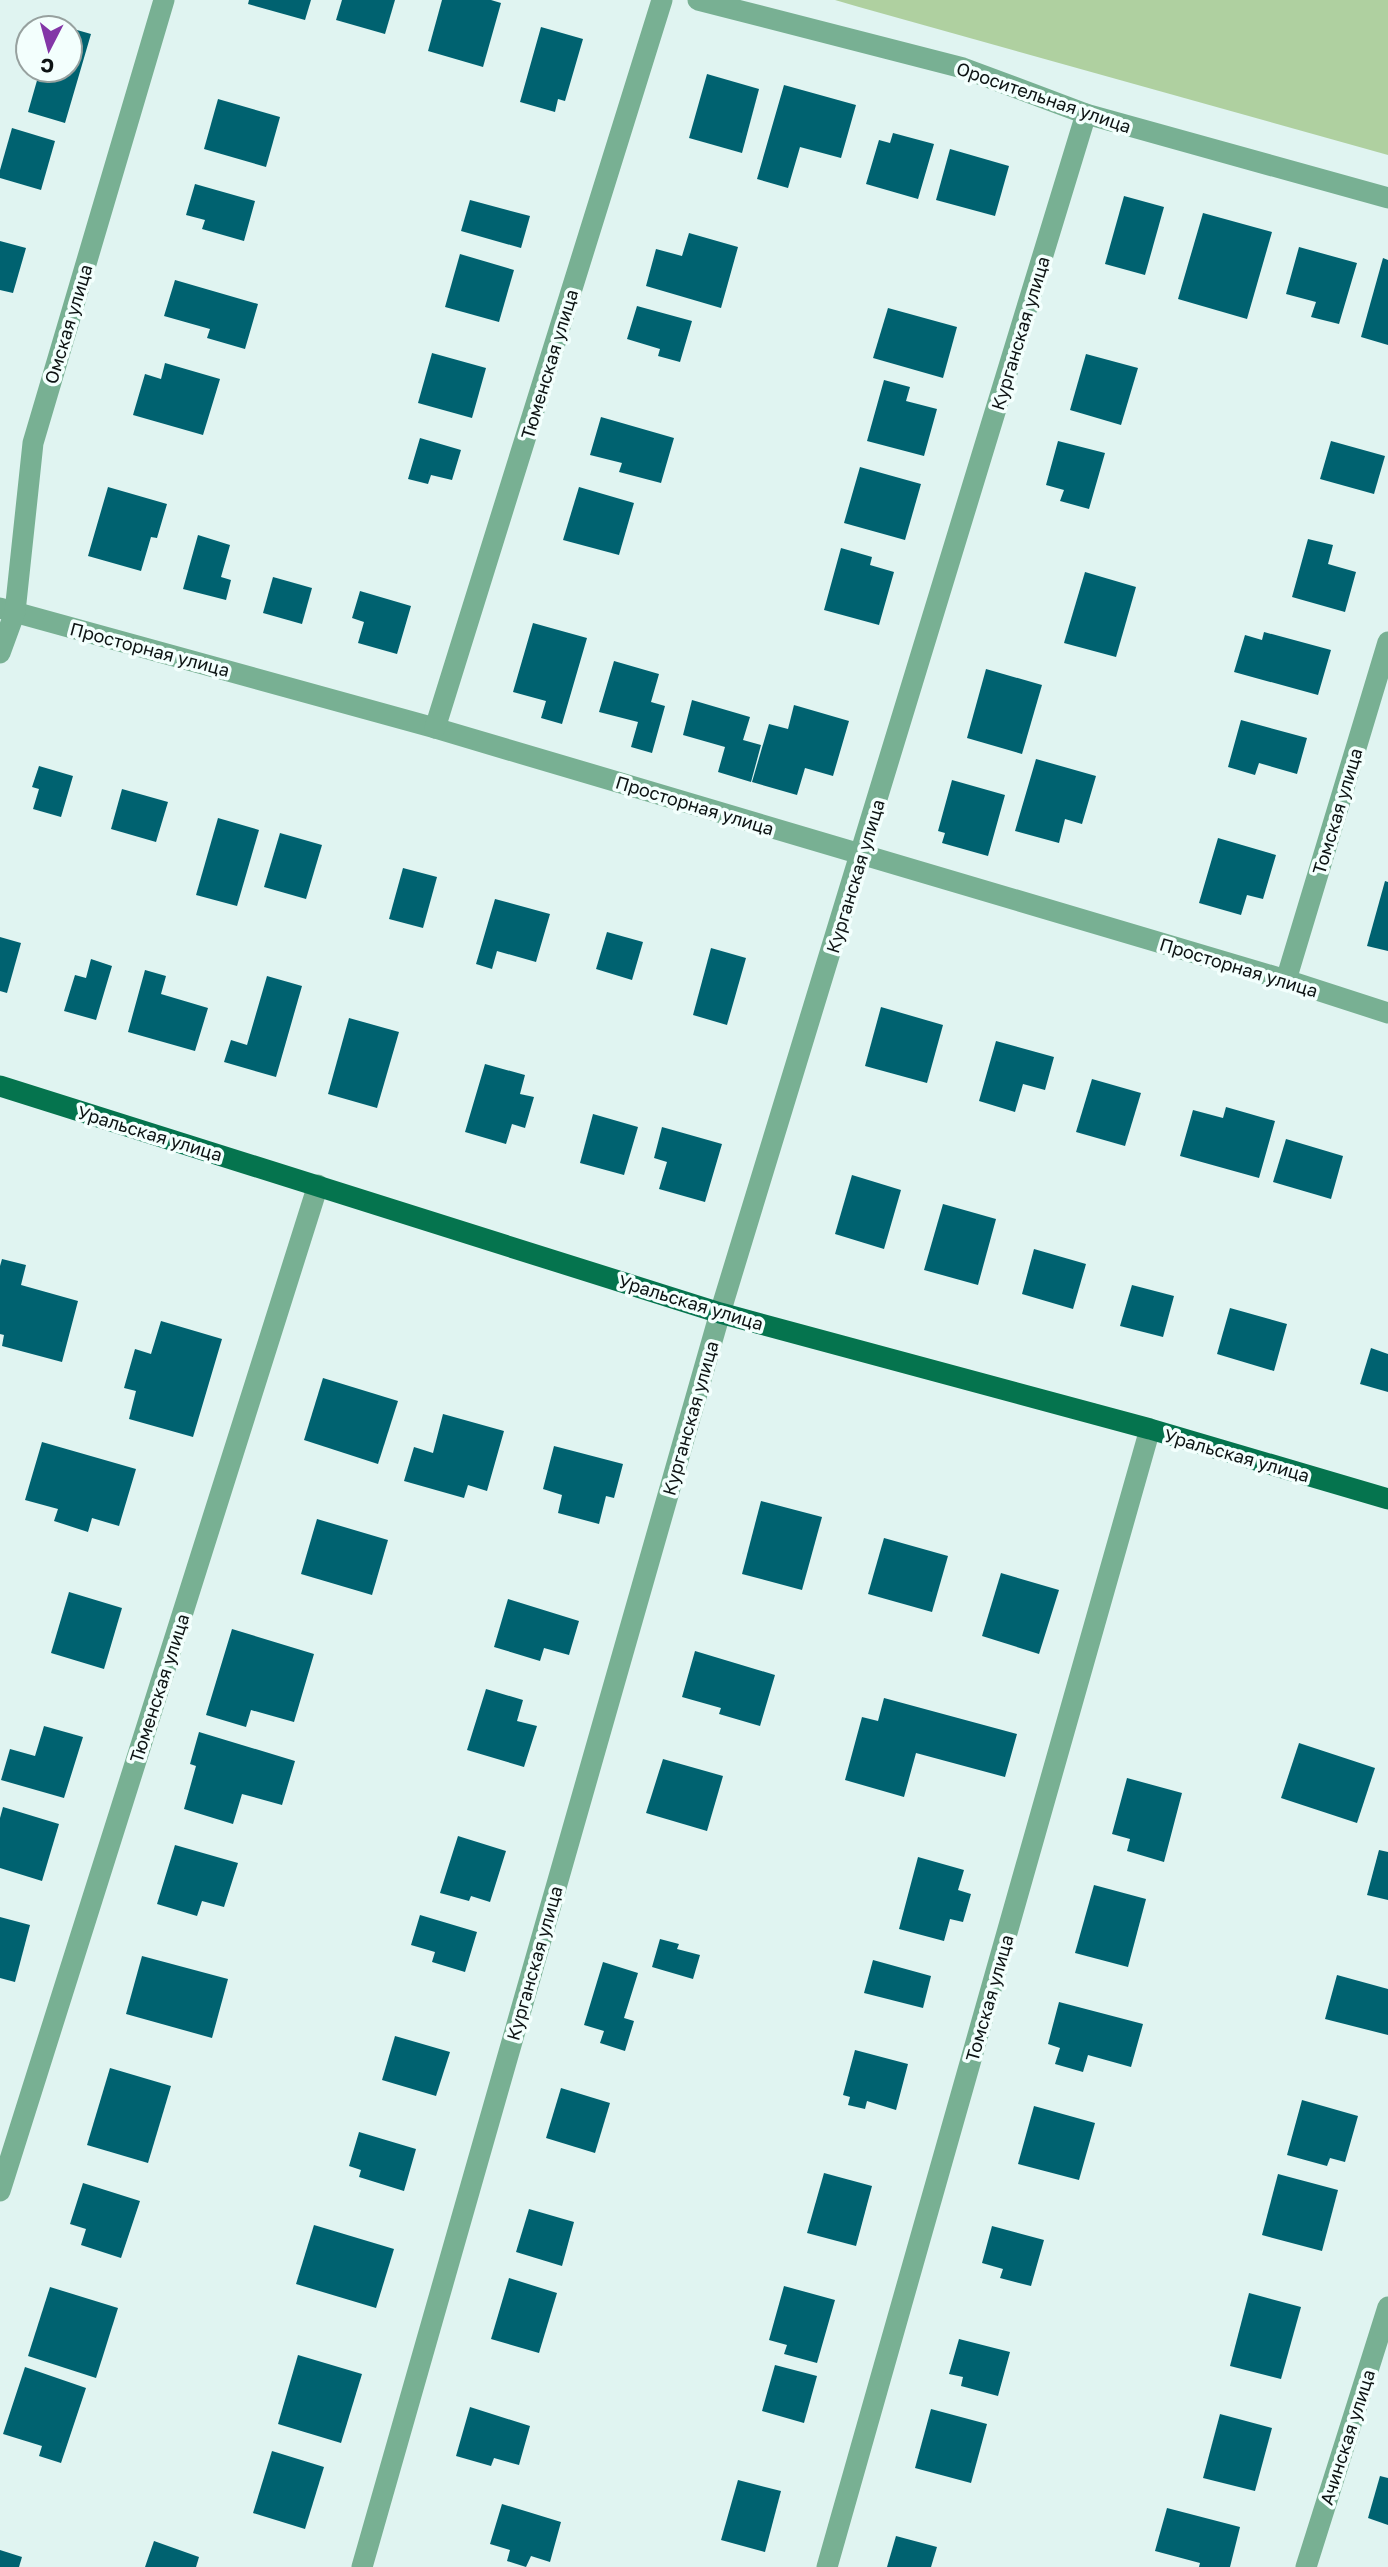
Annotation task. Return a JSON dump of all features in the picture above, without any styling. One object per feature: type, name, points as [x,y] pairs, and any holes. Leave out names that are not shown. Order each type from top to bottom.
[{"type":"main road","name":"Уральская улица","points":[[0,1086],[720,1313],[1150,1429],[1388,1499]]},
{"type":"street","name":"Омская улица","points":[[0,653],[33,443],[164,0]]},
{"type":"street","name":"Тюменская улица","points":[[435,728],[662,0]]},
{"type":"street","name":"Оросительная улица","points":[[698,0],[963,68],[1086,114],[1388,198]]},
{"type":"street","name":"Курганская улица","points":[[362,2567],[720,1313],[1086,114]]},
{"type":"street","name":"Просторная улица","points":[[8,610],[435,728],[1286,980],[1388,1013]]},
{"type":"street","name":"Томская улица","points":[[1286,980],[1388,642]]},
{"type":"street","name":"Тюменская улица","points":[[0,2191],[318,1185]]},
{"type":"street","name":"Томская улица","points":[[828,2567],[1150,1429]]},
{"type":"street","name":"Ачинская улица","points":[[1306,2567],[1388,2307]]},
{"type":"green space","points":[[835,0],[1388,0],[1388,155],[859,7]]},
{"type":"building","points":[[249,0],[311,0],[305,20],[248,4]]},
{"type":"building","points":[[342,0],[395,0],[385,34],[336,20]]},
{"type":"building","points":[[442,0],[491,0],[501,3],[483,67],[428,51]]},
{"type":"building","points":[[541,27],[583,39],[565,101],[558,99],[555,112],[520,102]]},
{"type":"building","points":[[84,32],[91,34],[84,58]]},
{"type":"building","points":[[707,74],[759,89],[742,153],[689,138]]},
{"type":"building","points":[[36,84],[76,84],[65,123],[28,112]]},
{"type":"building","points":[[784,85],[856,105],[841,158],[800,147],[788,188],[757,179]]},
{"type":"building","points":[[218,99],[280,117],[266,167],[204,149]]},
{"type":"building","points":[[12,128],[55,141],[41,190],[0,178]]},
{"type":"building","points":[[893,133],[934,144],[918,199],[866,184],[879,140],[890,143]]},
{"type":"building","points":[[950,149],[1009,166],[995,216],[936,200]]},
{"type":"building","points":[[195,184],[255,201],[244,241],[202,229],[205,220],[186,215]]},
{"type":"building","points":[[1124,196],[1164,207],[1145,275],[1105,264]]},
{"type":"building","points":[[470,200],[530,216],[521,248],[461,231]]},
{"type":"building","points":[[1203,213],[1272,232],[1247,319],[1178,299]]},
{"type":"building","points":[[689,233],[738,247],[721,308],[646,286],[656,249],[682,256]]},
{"type":"building","points":[[0,241],[26,248],[13,293],[0,290]]},
{"type":"building","points":[[1299,247],[1357,263],[1339,324],[1311,317],[1316,302],[1286,294]]},
{"type":"building","points":[[460,254],[514,270],[499,322],[445,307]]},
{"type":"building","points":[[1383,258],[1388,260],[1388,345],[1361,337]]},
{"type":"building","points":[[175,280],[258,304],[245,349],[207,338],[210,329],[164,316]]},
{"type":"building","points":[[637,306],[692,321],[680,362],[658,356],[660,349],[627,339]]},
{"type":"building","points":[[888,308],[957,327],[943,378],[873,358]]},
{"type":"building","points":[[432,353],[486,368],[472,418],[418,403]]},
{"type":"building","points":[[1086,354],[1138,368],[1121,425],[1070,410]]},
{"type":"building","points":[[165,363],[220,379],[203,435],[133,415],[145,374],[161,379]]},
{"type":"building","points":[[884,380],[910,387],[906,401],[937,409],[924,456],[867,441]]},
{"type":"building","points":[[601,417],[674,438],[661,483],[619,472],[622,463],[590,455]]},
{"type":"building","points":[[420,438],[461,450],[452,480],[431,475],[428,484],[408,479]]},
{"type":"building","points":[[1058,441],[1105,453],[1089,509],[1060,501],[1064,490],[1046,485]]},
{"type":"building","points":[[1331,441],[1385,456],[1374,494],[1320,479]]},
{"type":"building","points":[[860,467],[921,484],[905,540],[844,523]]},
{"type":"building","points":[[108,487],[167,504],[157,538],[151,537],[141,571],[88,556]]},
{"type":"building","points":[[579,487],[634,503],[619,555],[563,540]]},
{"type":"building","points":[[198,535],[230,545],[221,577],[231,580],[226,600],[183,589]]},
{"type":"building","points":[[1308,539],[1333,545],[1328,564],[1356,572],[1345,612],[1292,597]]},
{"type":"building","points":[[841,548],[872,557],[870,565],[894,572],[879,625],[824,610]]},
{"type":"building","points":[[1085,572],[1136,587],[1116,657],[1064,643]]},
{"type":"building","points":[[273,577],[312,588],[302,624],[263,613]]},
{"type":"building","points":[[360,591],[411,606],[397,654],[358,643],[364,622],[352,618]]},
{"type":"building","points":[[533,623],[587,638],[562,724],[541,718],[546,701],[513,692]]},
{"type":"building","points":[[1264,632],[1331,650],[1318,695],[1234,672],[1245,635],[1262,640]]},
{"type":"building","points":[[614,661],[659,674],[651,702],[665,706],[652,753],[631,747],[638,722],[599,712]]},
{"type":"building","points":[[986,669],[1042,685],[1022,754],[967,738]]},
{"type":"building","points":[[692,700],[750,717],[743,740],[761,745],[751,782],[718,772],[725,747],[683,735]]},
{"type":"building","points":[[794,705],[849,721],[833,776],[805,768],[797,795],[752,782],[769,724],[788,729]]},
{"type":"building","points":[[1241,720],[1307,738],[1297,774],[1259,763],[1255,775],[1228,767]]},
{"type":"building","points":[[1036,759],[1096,776],[1082,824],[1065,819],[1059,843],[1015,831]]},
{"type":"building","points":[[39,766],[73,776],[61,817],[33,809],[39,789],[32,787]]},
{"type":"building","points":[[952,780],[1005,795],[988,856],[942,843],[945,833],[938,831]]},
{"type":"building","points":[[122,789],[168,802],[156,842],[111,829]]},
{"type":"building","points":[[218,818],[259,830],[237,906],[196,895]]},
{"type":"building","points":[[280,833],[322,845],[306,899],[264,887]]},
{"type":"building","points":[[1218,838],[1276,855],[1263,899],[1247,895],[1241,915],[1199,903]]},
{"type":"building","points":[[403,868],[437,877],[423,928],[389,919]]},
{"type":"building","points":[[1385,881],[1388,882],[1388,951],[1367,946]]},
{"type":"building","points":[[495,899],[550,914],[536,962],[497,951],[492,969],[476,964]]},
{"type":"building","points":[[607,932],[643,942],[632,980],[596,969]]},
{"type":"building","points":[[0,937],[21,943],[7,993],[0,991]]},
{"type":"building","points":[[711,948],[746,958],[727,1025],[693,1015]]},
{"type":"building","points":[[91,959],[112,966],[96,1020],[64,1011],[75,975],[86,978]]},
{"type":"building","points":[[145,970],[166,976],[161,994],[208,1008],[195,1051],[128,1032]]},
{"type":"building","points":[[267,976],[302,986],[276,1077],[224,1062],[231,1040],[247,1045]]},
{"type":"building","points":[[881,1007],[943,1025],[927,1083],[865,1066]]},
{"type":"building","points":[[349,1018],[399,1032],[377,1108],[328,1094]]},
{"type":"building","points":[[996,1041],[1054,1057],[1045,1090],[1023,1084],[1015,1112],[979,1101]]},
{"type":"building","points":[[485,1064],[525,1075],[520,1094],[534,1097],[525,1128],[512,1124],[506,1144],[465,1132]]},
{"type":"building","points":[[1092,1079],[1141,1093],[1125,1146],[1076,1132]]},
{"type":"building","points":[[1226,1107],[1275,1121],[1259,1178],[1180,1156],[1193,1110],[1223,1118]]},
{"type":"building","points":[[593,1114],[638,1127],[624,1175],[580,1163]]},
{"type":"building","points":[[662,1127],[722,1144],[705,1202],[659,1189],[667,1162],[654,1158]]},
{"type":"building","points":[[1286,1139],[1343,1156],[1331,1199],[1273,1182]]},
{"type":"building","points":[[852,1175],[901,1190],[884,1249],[835,1234]]},
{"type":"building","points":[[943,1204],[996,1219],[978,1285],[924,1270]]},
{"type":"building","points":[[1034,1249],[1086,1264],[1073,1309],[1022,1294]]},
{"type":"building","points":[[2,1259],[26,1265],[21,1285],[78,1301],[62,1362],[2,1346]]},
{"type":"building","points":[[1132,1285],[1174,1296],[1163,1337],[1120,1326]]},
{"type":"building","points":[[1230,1308],[1287,1324],[1274,1371],[1217,1354]]},
{"type":"building","points":[[161,1321],[222,1339],[193,1437],[129,1419],[136,1391],[124,1388],[135,1349],[151,1354]]},
{"type":"building","points":[[1371,1348],[1388,1354],[1388,1392],[1360,1384]]},
{"type":"building","points":[[323,1378],[398,1401],[378,1464],[304,1440]]},
{"type":"building","points":[[443,1414],[504,1431],[487,1491],[468,1485],[464,1498],[404,1481],[414,1447],[433,1453]]},
{"type":"building","points":[[42,1442],[136,1469],[119,1526],[92,1518],[88,1532],[54,1521],[58,1509],[25,1500]]},
{"type":"building","points":[[554,1446],[623,1464],[614,1498],[606,1496],[599,1524],[558,1513],[562,1495],[543,1489]]},
{"type":"building","points":[[761,1501],[822,1517],[802,1590],[742,1574]]},
{"type":"building","points":[[317,1519],[388,1540],[372,1595],[301,1574]]},
{"type":"building","points":[[884,1538],[948,1556],[932,1612],[868,1594]]},
{"type":"building","points":[[1001,1573],[1059,1590],[1039,1654],[982,1636]]},
{"type":"building","points":[[69,1592],[122,1608],[104,1669],[51,1653]]},
{"type":"building","points":[[508,1599],[579,1621],[569,1655],[544,1648],[540,1661],[494,1647]]},
{"type":"building","points":[[232,1629],[314,1654],[294,1722],[251,1710],[246,1727],[206,1715]]},
{"type":"building","points":[[695,1651],[775,1675],[760,1726],[719,1714],[721,1708],[682,1697]]},
{"type":"building","points":[[486,1689],[523,1700],[517,1721],[537,1726],[524,1767],[467,1750]]},
{"type":"building","points":[[884,1698],[1017,1734],[1005,1777],[916,1753],[904,1797],[845,1780],[862,1717],[878,1721]]},
{"type":"building","points":[[44,1726],[83,1737],[64,1798],[1,1780],[10,1749],[35,1756]]},
{"type":"building","points":[[199,1732],[295,1761],[282,1805],[242,1794],[233,1824],[184,1809],[196,1766],[190,1764]]},
{"type":"building","points":[[1299,1743],[1375,1768],[1357,1823],[1281,1798]]},
{"type":"building","points":[[663,1759],[723,1776],[707,1831],[646,1813]]},
{"type":"building","points":[[1127,1778],[1182,1793],[1164,1862],[1127,1851],[1130,1839],[1112,1834]]},
{"type":"building","points":[[3,1807],[59,1824],[42,1881],[0,1868],[0,1818]]},
{"type":"building","points":[[458,1836],[506,1851],[490,1902],[471,1896],[469,1901],[440,1893]]},
{"type":"building","points":[[175,1845],[238,1863],[224,1907],[202,1901],[197,1916],[157,1904]]},
{"type":"building","points":[[1379,1850],[1388,1852],[1388,1900],[1367,1895]]},
{"type":"building","points":[[918,1857],[964,1870],[958,1890],[971,1894],[963,1922],[950,1919],[944,1941],[899,1929]]},
{"type":"building","points":[[1094,1885],[1146,1899],[1128,1967],[1075,1953]]},
{"type":"building","points":[[420,1915],[477,1932],[465,1972],[432,1962],[435,1952],[411,1945]]},
{"type":"building","points":[[0,1917],[30,1925],[15,1982],[0,1978]]},
{"type":"building","points":[[660,1939],[679,1944],[677,1949],[700,1955],[693,1979],[652,1967]]},
{"type":"building","points":[[142,1956],[228,1979],[212,2038],[126,2014]]},
{"type":"building","points":[[873,1960],[931,1976],[923,2008],[864,1993]]},
{"type":"building","points":[[603,1962],[638,1973],[624,2018],[634,2021],[625,2051],[600,2043],[604,2031],[584,2025]]},
{"type":"building","points":[[1337,1975],[1388,1989],[1388,2035],[1325,2019]]},
{"type":"building","points":[[1059,2002],[1143,2024],[1131,2067],[1088,2055],[1083,2072],[1055,2064],[1060,2048],[1048,2044]]},
{"type":"building","points":[[395,2036],[450,2052],[436,2096],[382,2080]]},
{"type":"building","points":[[855,2050],[908,2064],[896,2110],[867,2101],[865,2109],[848,2105],[850,2097],[843,2095]]},
{"type":"building","points":[[110,2068],[171,2086],[148,2163],[87,2145]]},
{"type":"building","points":[[561,2088],[610,2103],[595,2153],[546,2138]]},
{"type":"building","points":[[1302,2100],[1358,2116],[1345,2162],[1330,2158],[1327,2166],[1287,2155]]},
{"type":"building","points":[[1034,2106],[1095,2123],[1079,2180],[1018,2164]]},
{"type":"building","points":[[359,2132],[416,2149],[404,2191],[359,2177],[361,2170],[349,2166]]},
{"type":"building","points":[[824,2173],[872,2186],[856,2246],[807,2233]]},
{"type":"building","points":[[1278,2174],[1338,2190],[1322,2251],[1262,2235]]},
{"type":"building","points":[[83,2183],[140,2201],[121,2258],[81,2245],[86,2229],[70,2224]]},
{"type":"building","points":[[529,2209],[574,2222],[562,2266],[516,2252]]},
{"type":"building","points":[[314,2225],[394,2249],[376,2308],[296,2284]]},
{"type":"building","points":[[992,2226],[1044,2240],[1031,2286],[1000,2278],[1003,2269],[982,2263]]},
{"type":"building","points":[[509,2278],[557,2293],[539,2353],[491,2339]]},
{"type":"building","points":[[784,2286],[835,2300],[817,2363],[784,2354],[787,2345],[769,2340]]},
{"type":"building","points":[[50,2287],[118,2308],[96,2378],[28,2356]]},
{"type":"building","points":[[1249,2293],[1301,2307],[1281,2379],[1230,2366]]},
{"type":"building","points":[[959,2339],[1010,2352],[998,2396],[961,2386],[963,2377],[949,2374]]},
{"type":"building","points":[[298,2355],[362,2374],[341,2443],[278,2424]]},
{"type":"building","points":[[775,2365],[817,2376],[804,2423],[762,2411]]},
{"type":"building","points":[[25,2367],[86,2388],[61,2463],[39,2456],[42,2446],[3,2434]]},
{"type":"building","points":[[470,2407],[530,2426],[519,2465],[494,2458],[491,2466],[456,2456]]},
{"type":"building","points":[[931,2409],[987,2424],[971,2483],[915,2468]]},
{"type":"building","points":[[1220,2414],[1272,2428],[1255,2491],[1203,2478]]},
{"type":"building","points":[[272,2451],[324,2467],[305,2529],[253,2513]]},
{"type":"building","points":[[1380,2476],[1388,2478],[1388,2525],[1368,2518]]},
{"type":"building","points":[[738,2480],[781,2491],[765,2552],[721,2540]]},
{"type":"building","points":[[502,2504],[561,2522],[550,2562],[531,2556],[526,2567],[507,2561],[510,2550],[490,2544]]},
{"type":"building","points":[[1167,2508],[1240,2527],[1230,2567],[1199,2567],[1200,2563],[1155,2551]]},
{"type":"building","points":[[896,2536],[937,2547],[931,2567],[887,2567]]},
{"type":"building","points":[[154,2541],[199,2557],[196,2567],[145,2567]]},
{"type":"building","points":[[0,2550],[22,2557],[19,2567],[0,2567]]}]
